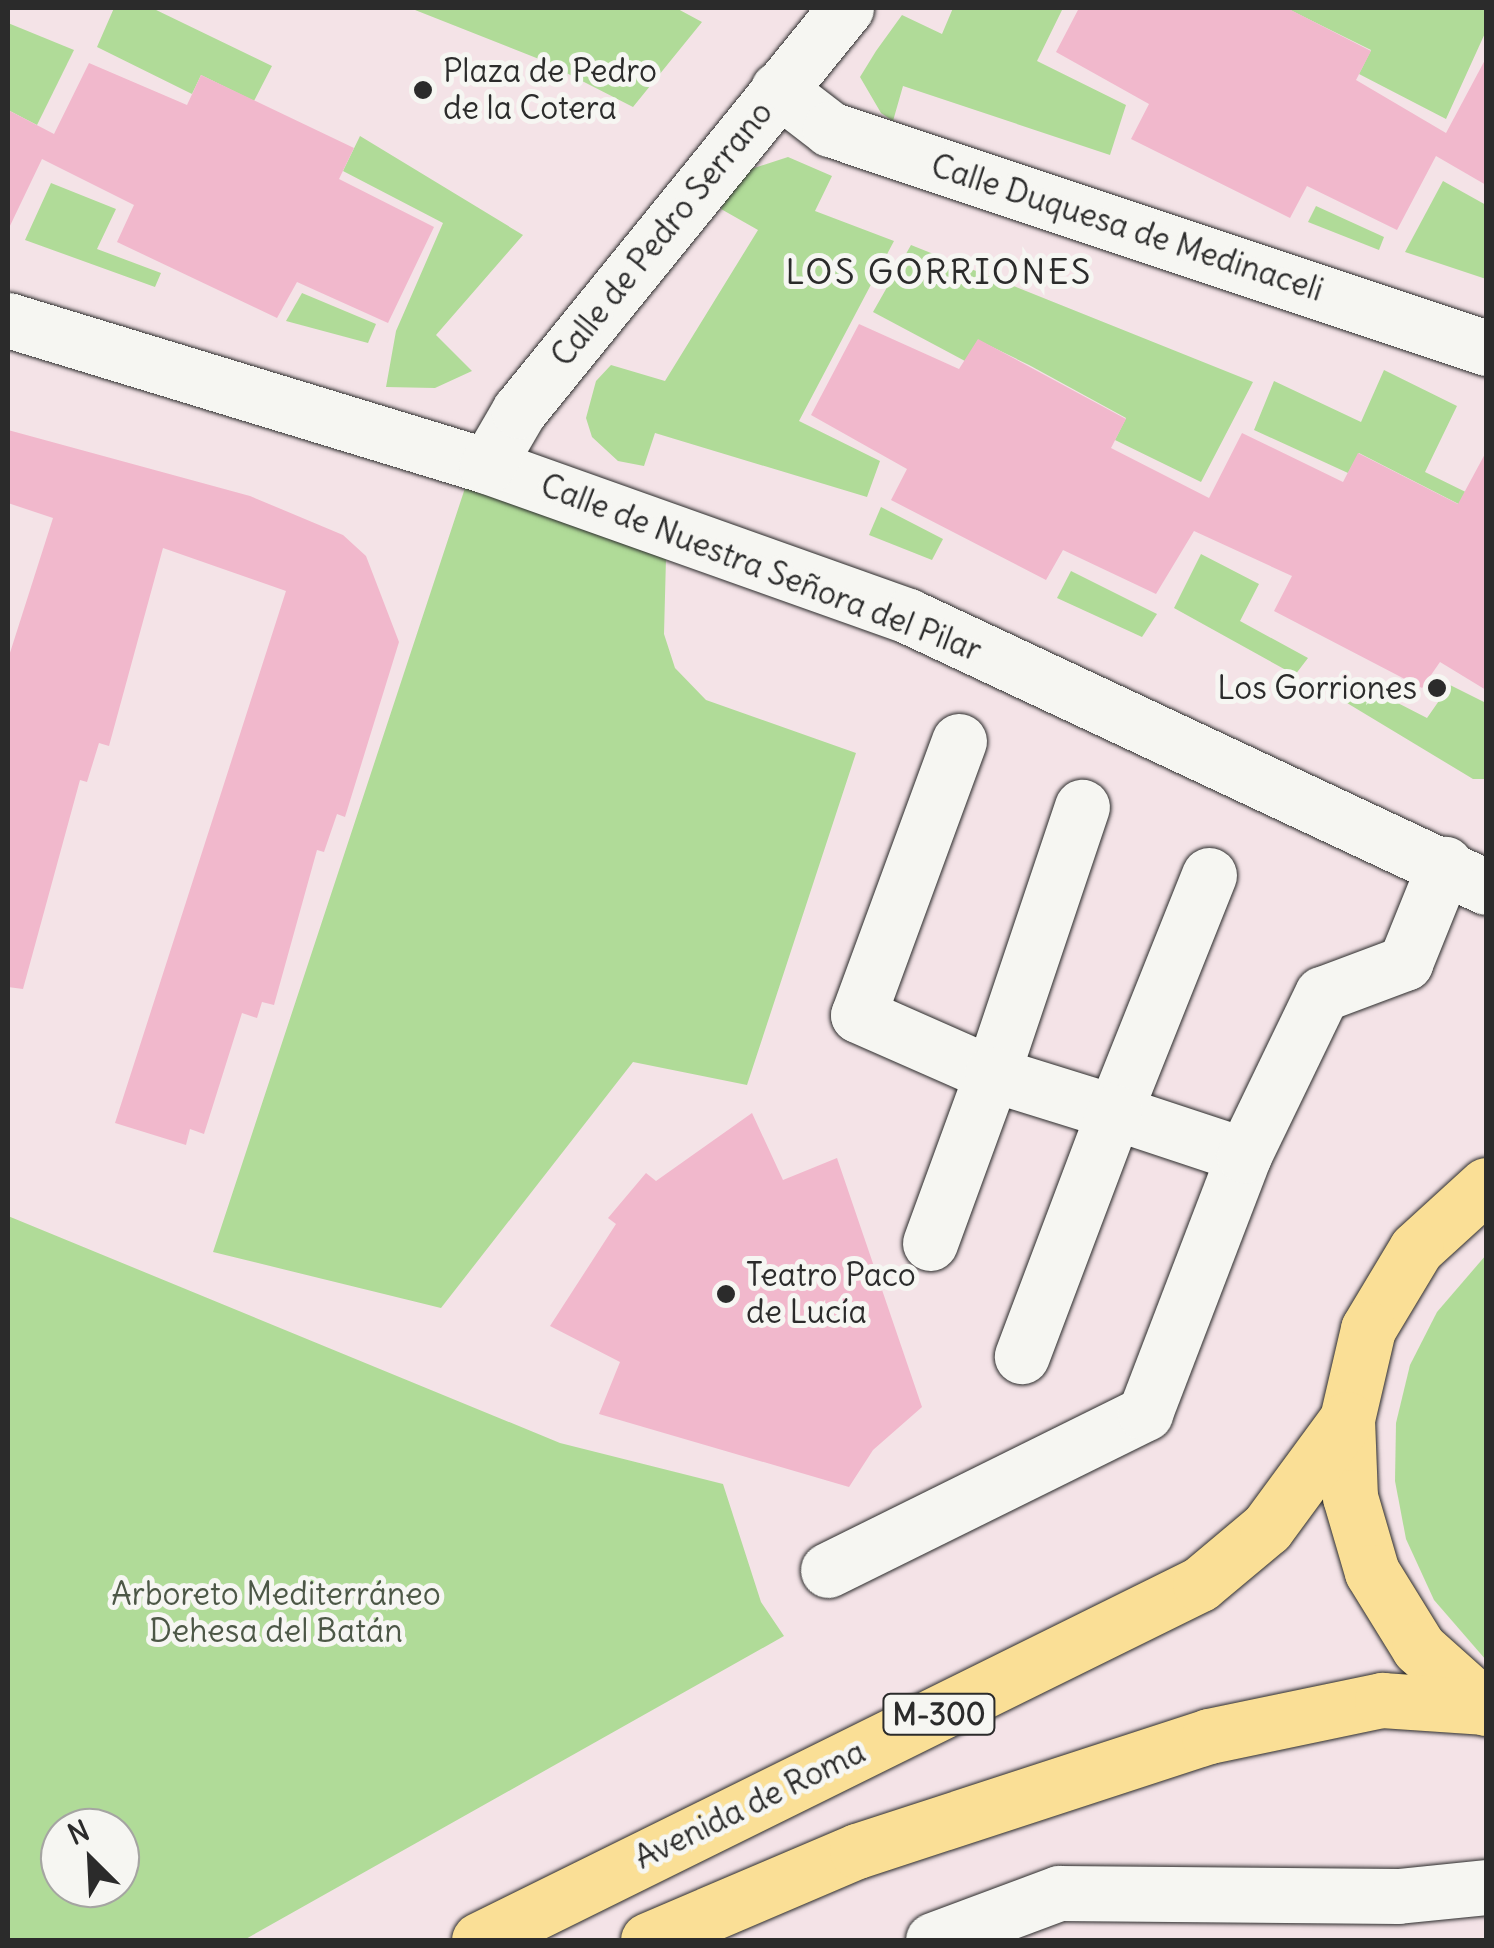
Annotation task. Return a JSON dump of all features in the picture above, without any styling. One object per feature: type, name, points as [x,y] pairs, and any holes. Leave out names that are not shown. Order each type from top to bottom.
[{"type":"main road","name":"M-300","points":[[1486,1183],[1416,1249],[1368,1329],[1347,1419],[1350,1498],[1372,1572],[1419,1648],[1486,1708]]},
{"type":"main road","name":"Avenida de Roma","points":[[479,1940],[1200,1584],[1266,1528],[1347,1419]]},
{"type":"main road","name":"M-300","points":[[648,1940],[857,1851],[1209,1736],[1382,1700],[1486,1708]]},
{"type":"street","name":"Calle de Pedro Serrano","points":[[487,466],[519,411],[846,8]]},
{"type":"street","name":"Calle Duquesa de Medinaceli","points":[[778,89],[830,129],[1486,348]]},
{"type":"street","name":"Calle de Nuestra Señora del Pilar","points":[[8,320],[487,466],[908,616],[1466,875]]},
{"type":"street","points":[[959,741],[858,1015],[992,1074],[1244,1155]]},
{"type":"street","points":[[930,1243],[1082,807]]},
{"type":"street","points":[[1022,1356],[1209,875]]},
{"type":"street","points":[[828,1570],[1145,1413],[1244,1155],[1322,994],[1405,963],[1466,875]]},
{"type":"street","points":[[933,1940],[1059,1893],[1398,1896],[1486,1886]]},
{"type":"green space","points":[[114,8],[152,8],[272,66],[254,101],[201,75],[192,94],[97,47]]},
{"type":"green space","points":[[410,8],[676,8],[702,22],[633,107],[539,59]]},
{"type":"green space","points":[[953,8],[1063,8],[1037,61],[1126,105],[1110,155],[903,86],[893,121],[881,113],[860,77],[876,51],[902,15],[942,34]]},
{"type":"green space","points":[[1286,8],[1484,8],[1486,31],[1446,119],[1359,74],[1371,50]]},
{"type":"green space","points":[[8,23],[74,50],[37,125],[8,110]]},
{"type":"green space","points":[[360,136],[523,235],[436,335],[472,371],[435,388],[386,387],[396,331],[443,223],[343,171]]},
{"type":"green space","points":[[788,157],[832,176],[815,211],[894,241],[799,421],[880,461],[867,497],[655,433],[644,466],[618,461],[592,437],[586,418],[596,381],[611,365],[665,381],[758,230],[721,209],[732,185],[745,171]]},
{"type":"green space","points":[[1443,181],[1486,205],[1486,279],[1405,252]]},
{"type":"green space","points":[[51,183],[116,209],[97,249],[161,273],[155,287],[25,240]]},
{"type":"green space","points":[[1316,206],[1384,237],[1379,250],[1308,222]]},
{"type":"green space","points":[[911,245],[1253,382],[1201,482],[1115,440],[1126,418],[1029,365],[978,340],[965,361],[873,312]]},
{"type":"green space","points":[[302,293],[376,324],[368,343],[286,321]]},
{"type":"green space","points":[[1384,370],[1457,406],[1425,472],[1486,502],[1486,518],[1359,453],[1348,473],[1254,430],[1274,381],[1361,422]]},
{"type":"green space","points":[[468,479],[666,558],[664,634],[675,668],[706,700],[856,753],[747,1085],[633,1062],[441,1308],[213,1252]]},
{"type":"green space","points":[[881,507],[943,539],[932,560],[869,535]]},
{"type":"green space","points":[[1201,554],[1259,584],[1240,621],[1308,658],[1295,675],[1174,608]]},
{"type":"green space","points":[[1071,571],[1157,614],[1142,637],[1057,598]]},
{"type":"green space","points":[[1353,680],[1427,718],[1450,685],[1486,703],[1486,779],[1473,779],[1342,700]]},
{"type":"green space","name":"Arboreto Mediterráneo Dehesa del Batán","points":[[8,1216],[560,1443],[723,1484],[761,1602],[784,1636],[244,1940],[8,1940]]},
{"type":"green space","points":[[1486,1255],[1486,1660],[1434,1600],[1406,1539],[1395,1481],[1396,1423],[1410,1365],[1437,1312]]},
{"type":"building","points":[[1079,8],[1287,8],[1371,51],[1356,80],[1446,133],[1486,58],[1486,185],[1436,156],[1397,230],[1307,186],[1290,218],[1131,139],[1149,104],[1056,52]]},
{"type":"building","points":[[89,63],[187,105],[201,75],[354,148],[339,179],[434,227],[388,323],[297,282],[277,318],[117,242],[134,205],[42,159],[8,230],[8,110],[54,134]]},
{"type":"building","points":[[859,324],[959,369],[978,339],[1126,419],[1111,448],[1209,498],[1242,433],[1343,482],[1358,453],[1458,504],[1486,452],[1486,690],[1440,662],[1422,688],[1274,611],[1292,576],[1194,531],[1156,594],[1063,550],[1046,580],[891,500],[907,469],[811,415]]},
{"type":"building","points":[[8,430],[250,496],[343,535],[366,556],[399,642],[345,817],[337,814],[324,852],[317,850],[274,1005],[262,1002],[257,1018],[242,1013],[204,1134],[190,1129],[186,1145],[115,1123],[286,591],[163,548],[109,746],[99,743],[87,782],[80,780],[23,989],[8,987],[8,659],[53,518],[8,503]]},
{"type":"building","name":"Teatro Paco de Lucía","points":[[752,1113],[783,1180],[837,1158],[922,1407],[873,1450],[849,1487],[599,1414],[620,1362],[550,1326],[616,1224],[608,1218],[646,1173],[656,1181]]},
{"type":"place","name":"Plaza de Pedro de la Cotera","points":[[423,90]]},
{"type":"place","name":"Los Gorriones","points":[[1437,688]]},
{"type":"place","name":"Teatro Paco de Lucía","points":[[726,1294]]},
{"type":"district","name":"LOS GORRIONES","points":[[939,271]]}]
